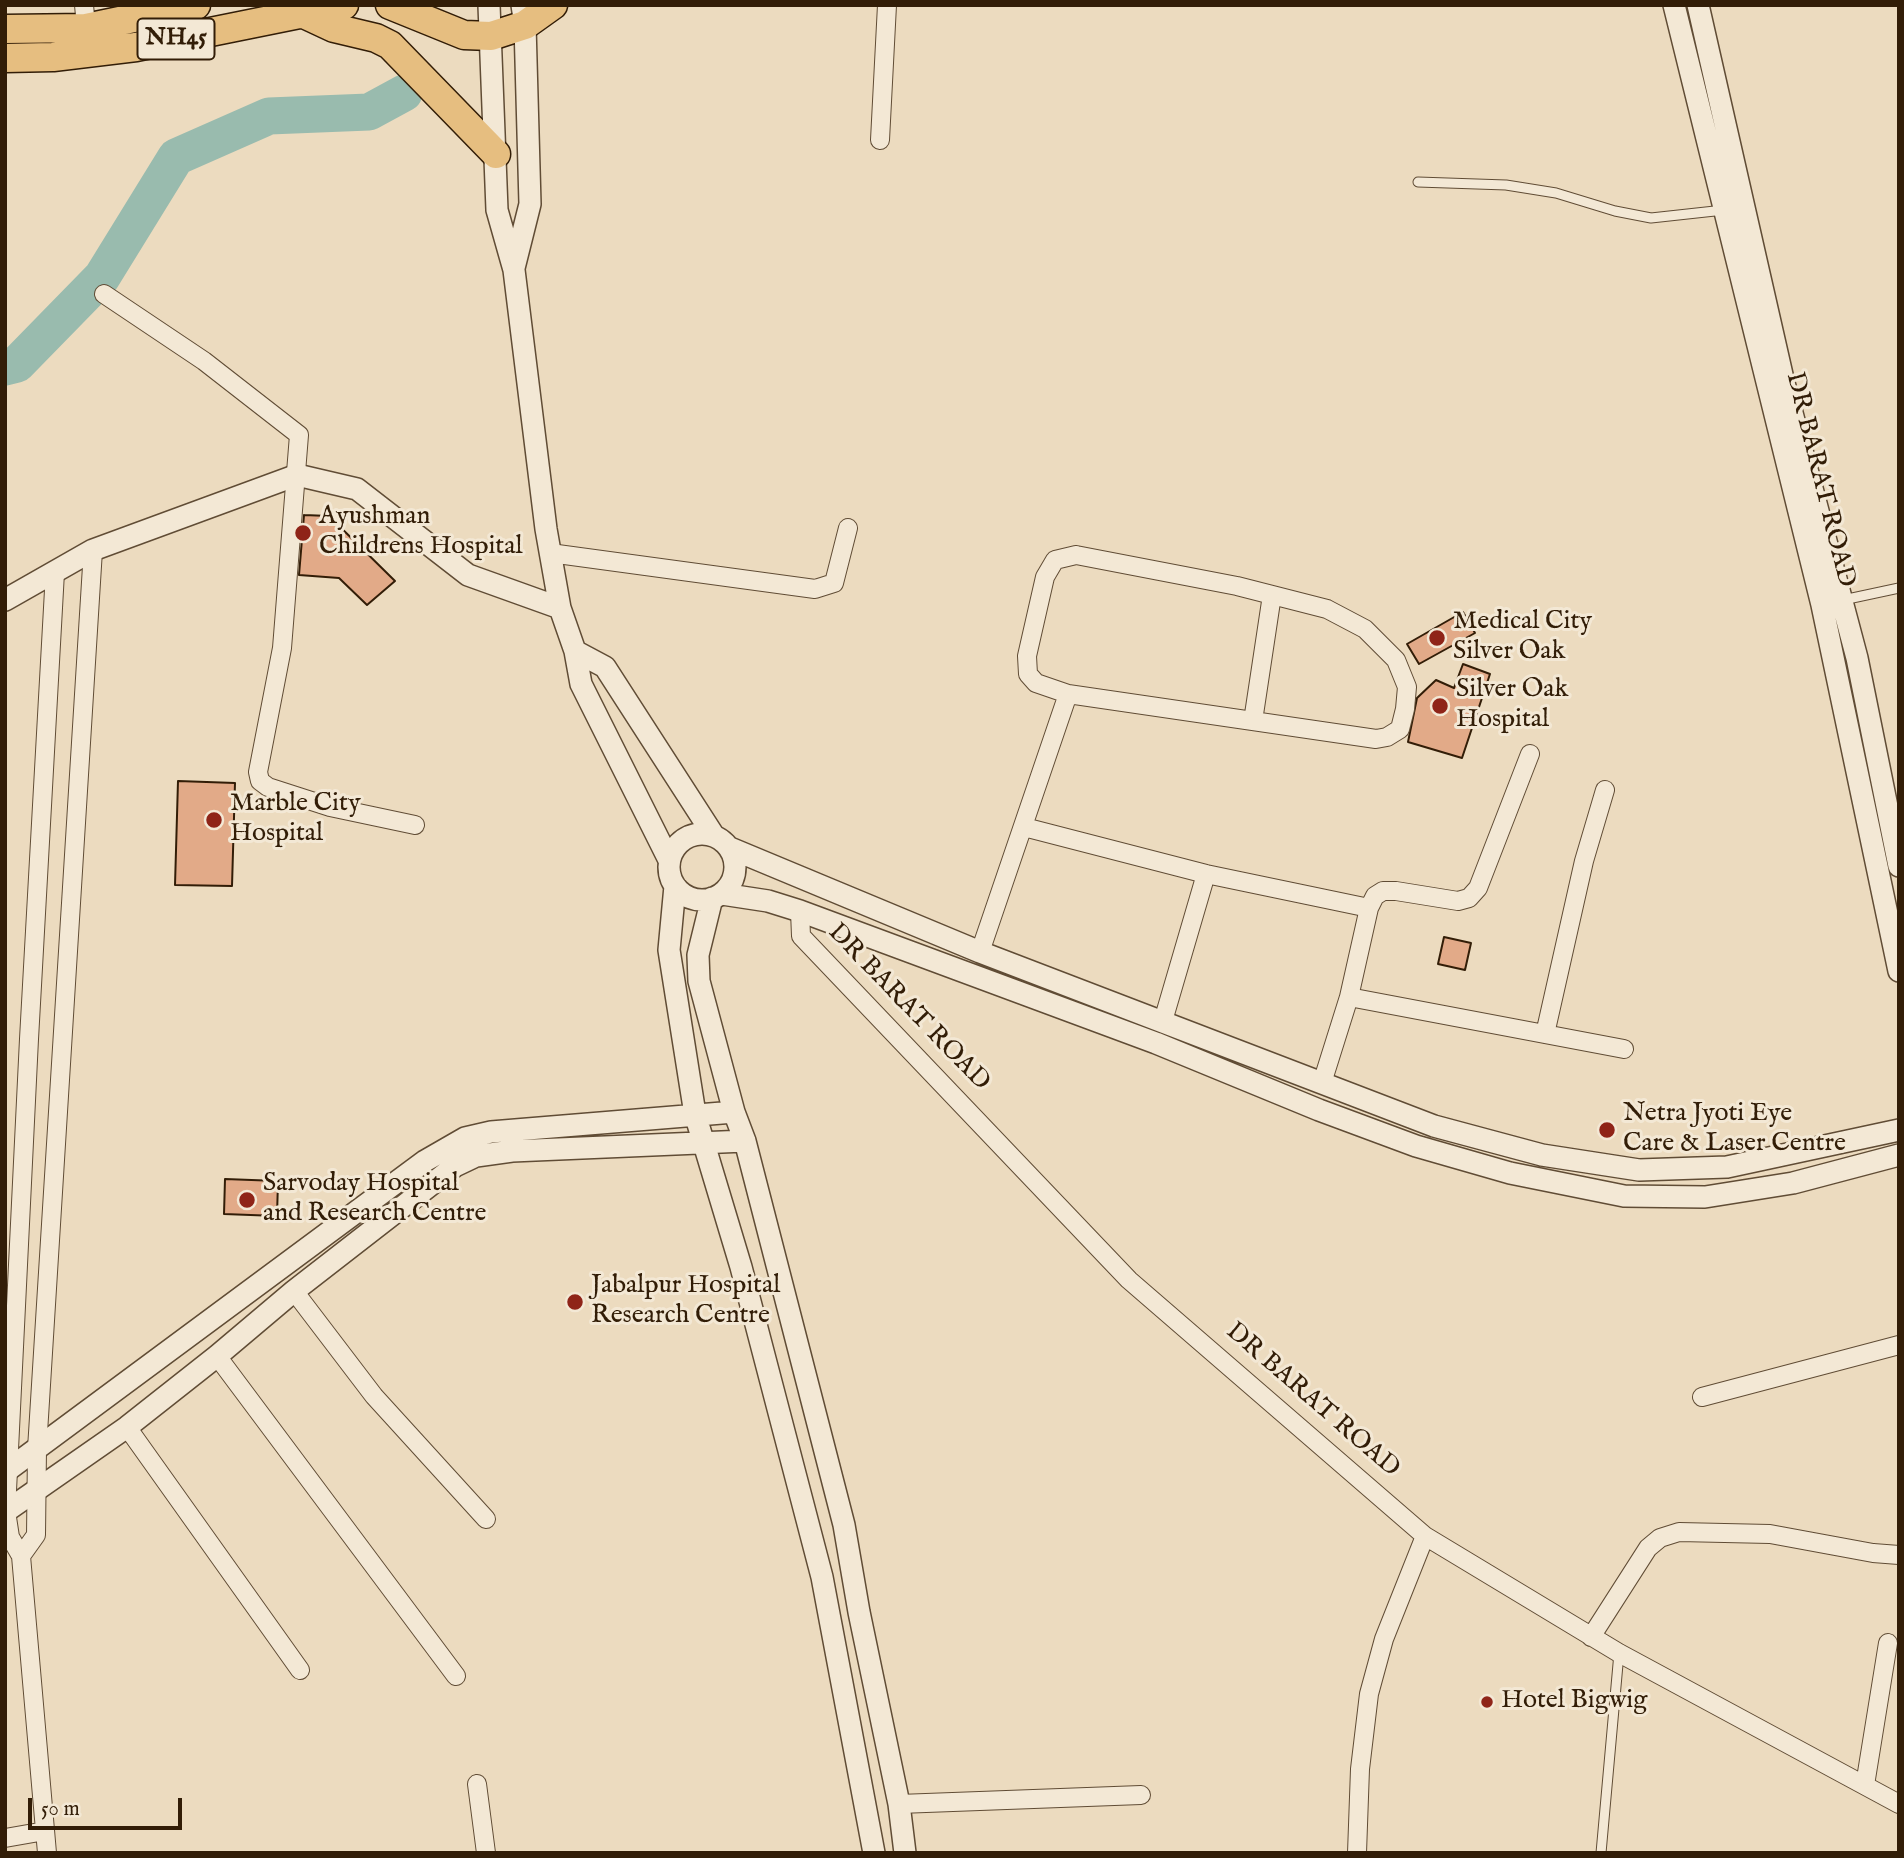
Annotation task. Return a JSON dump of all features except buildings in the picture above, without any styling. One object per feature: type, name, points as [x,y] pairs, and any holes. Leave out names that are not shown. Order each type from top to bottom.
[{"type":"highway","name":"NH45","points":[[5,58],[86,29],[195,5]]},
{"type":"highway","name":"NH45","points":[[5,29],[86,29],[136,47],[344,5]]},
{"type":"highway","points":[[357,5],[372,8],[380,5]]},
{"type":"highway","points":[[390,5],[464,35],[491,36],[523,15],[553,5]]},
{"type":"highway","points":[[304,14],[334,28],[376,38],[390,45],[496,154]]},
{"type":"street","points":[[489,5],[497,210],[514,270],[550,552],[560,608],[575,651],[581,684],[669,860],[675,886],[690,898],[701,900],[717,896],[768,901],[800,911],[1156,1043],[1319,1110],[1416,1146],[1510,1173],[1624,1196],[1705,1197],[1793,1183],[1899,1155]]},
{"type":"street","points":[[880,140],[887,5]]},
{"type":"street","name":"DR BARAT ROAD","points":[[1674,5],[1822,605],[1899,971]]},
{"type":"street","name":"DR BARAT ROAD","points":[[1698,5],[1783,379],[1843,600],[1899,866]]},
{"type":"street","points":[[514,270],[530,204],[523,15]]},
{"type":"street","points":[[104,295],[204,361],[299,435],[282,648],[258,772],[260,781],[268,787],[330,807],[415,825]]},
{"type":"street","points":[[5,600],[93,550],[297,475],[357,489],[468,575],[560,608]]},
{"type":"street","points":[[550,552],[815,589],[834,583],[848,528]]},
{"type":"street","points":[[21,1556],[36,1535],[37,1449],[51,1265],[93,550]]},
{"type":"street","points":[[1076,555],[1237,586],[1327,608],[1365,629],[1396,660],[1407,687],[1400,729],[1387,737],[1376,739],[1068,694],[1036,682],[1028,674],[1027,656],[1045,577],[1055,560],[1076,555]]},
{"type":"street","points":[[47,1853],[21,1556],[10,1537],[6,1511],[6,1472],[55,572]]},
{"type":"street","points":[[1253,721],[1272,594]]},
{"type":"street","points":[[575,651],[605,667],[722,842],[735,866],[734,876],[717,896],[698,955],[699,981],[734,1112],[745,1141],[844,1525],[859,1612],[899,1804],[905,1853]]},
{"type":"street","points":[[980,952],[1068,694]]},
{"type":"street","points":[[1322,1083],[1349,997],[1369,908],[1375,896],[1383,891],[1458,901],[1469,898],[1478,888],[1530,754]]},
{"type":"street","points":[[1545,1034],[1584,861],[1605,790]]},
{"type":"street","points":[[1024,827],[1206,874],[1369,908]]},
{"type":"street","points":[[669,860],[672,851],[686,837],[696,834],[722,842],[980,952],[1434,1126],[1542,1155],[1639,1170],[1727,1167],[1899,1130]]},
{"type":"street","points":[[1163,1021],[1206,874]]},
{"type":"street","points":[[675,886],[669,950],[695,1114],[741,1267],[822,1577],[874,1853]]},
{"type":"street","name":"DR BARAT ROAD","points":[[800,911],[801,936],[1129,1280],[1425,1536],[1619,1653],[1899,1804]]},
{"type":"street","points":[[1349,997],[1624,1049]]},
{"type":"street","points":[[6,1472],[425,1161],[465,1138],[491,1132],[734,1112]]},
{"type":"street","points":[[6,1511],[127,1427],[218,1356],[294,1291],[455,1166],[476,1156],[512,1151],[745,1141]]},
{"type":"street","points":[[294,1291],[374,1396],[486,1519]]},
{"type":"street","points":[[1702,1397],[1899,1345]]},
{"type":"street","points":[[218,1356],[456,1676]]},
{"type":"street","points":[[127,1427],[300,1670]]},
{"type":"street","points":[[1591,1637],[1648,1548],[1660,1538],[1679,1532],[1770,1534],[1873,1553],[1899,1555]]},
{"type":"street","points":[[1357,1853],[1360,1769],[1370,1694],[1384,1639],[1425,1536]]},
{"type":"street","points":[[1865,1786],[1888,1643]]},
{"type":"street","points":[[477,1784],[486,1853]]},
{"type":"street","points":[[899,1804],[1141,1795]]},
{"type":"street","points":[[5,1838],[46,1831]]},
{"type":"lane","points":[[1418,182],[1506,185],[1556,193],[1615,211],[1651,218],[1724,210]]},
{"type":"lane","points":[[1843,600],[1899,588]]},
{"type":"lane","points":[[1601,1853],[1619,1653]]},
{"type":"waterway","points":[[5,367],[17,364],[102,277],[176,157],[269,116],[369,112],[404,93]]},
{"type":"place","name":"Ayushman Childrens Hospital","points":[[303,533]]},
{"type":"place","name":"Medical City Silver Oak","points":[[1437,638]]},
{"type":"place","name":"Silver Oak Hospital","points":[[1440,706]]},
{"type":"place","name":"Marble City Hospital","points":[[214,820]]},
{"type":"place","name":"Netra Jyoti Eye Care & Laser Centre","points":[[1607,1130]]},
{"type":"place","name":"Sarvoday Hospital and Research Centre","points":[[247,1200]]},
{"type":"place","name":"Jabalpur Hospital Research Centre","points":[[575,1302]]},
{"type":"place","name":"Hotel Bigwig","points":[[1487,1702]]}]
